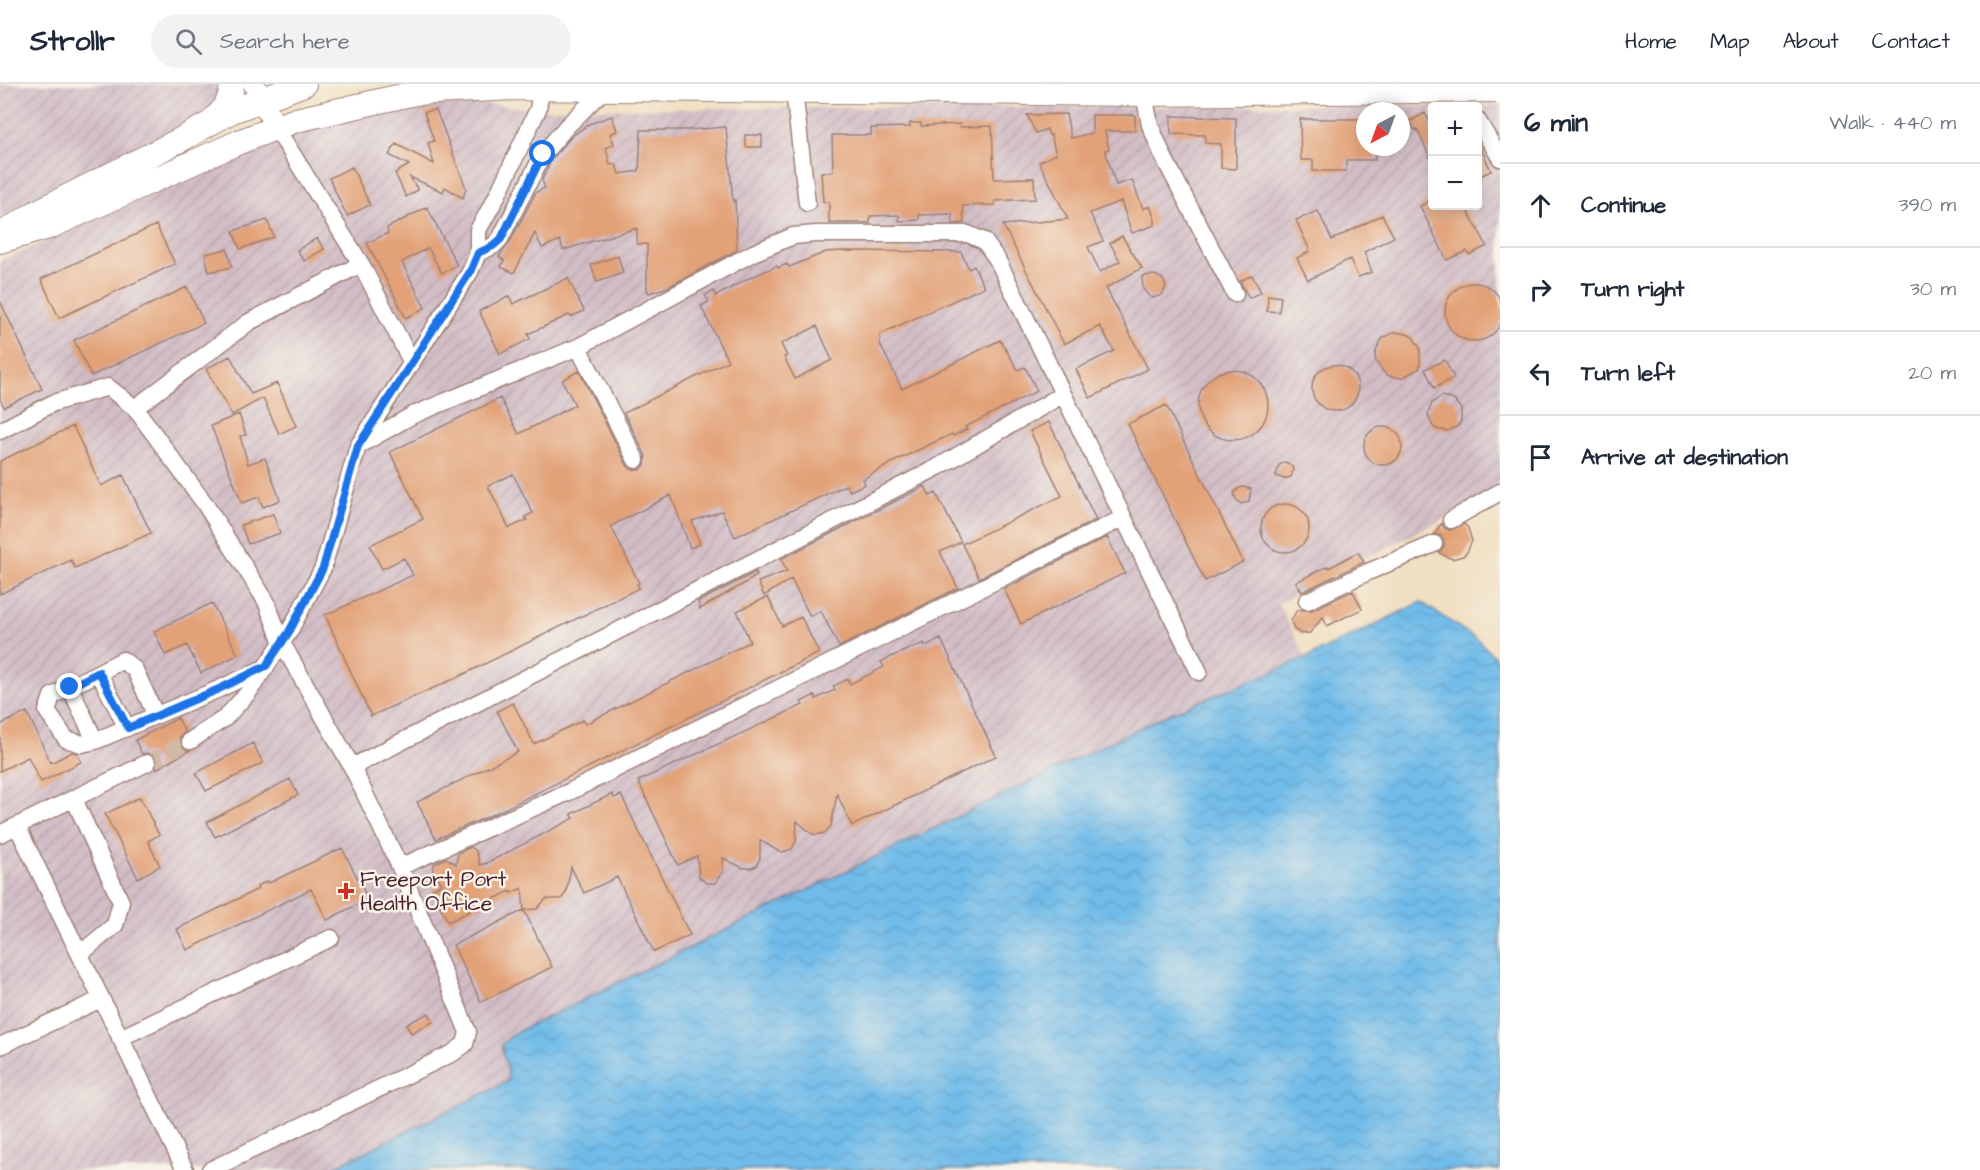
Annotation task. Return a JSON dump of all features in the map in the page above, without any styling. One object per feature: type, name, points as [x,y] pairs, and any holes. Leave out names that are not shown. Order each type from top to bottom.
[{"type":"highway","points":[[212,122],[224,110],[231,95],[232,84]]},
{"type":"highway","points":[[0,235],[38,212],[180,140],[212,122],[257,91],[291,86]]},
{"type":"highway","points":[[0,241],[49,227],[239,142],[286,124],[415,93],[542,86],[604,90],[1144,94],[1428,87],[1463,98],[1500,90]]},
{"type":"main road","points":[[286,124],[291,86]]},
{"type":"main road","points":[[257,91],[286,124]]},
{"type":"street","points":[[190,741],[225,718],[248,693],[282,644],[323,568],[358,446],[470,272],[478,253],[478,230],[497,196],[538,109],[542,86]]},
{"type":"street","points":[[478,253],[493,246],[501,239],[543,154],[604,90]]},
{"type":"street","points":[[794,91],[807,203]]},
{"type":"street","points":[[1144,94],[1150,125],[1164,158],[1235,294]]},
{"type":"street","points":[[286,124],[290,151],[361,264],[412,363]]},
{"type":"street","points":[[1482,128],[1500,158]]},
{"type":"street","points":[[358,446],[413,415],[578,347],[728,265],[793,236],[968,234],[984,241],[997,259],[1199,672]]},
{"type":"street","points":[[135,408],[249,322],[361,264]]},
{"type":"street","points":[[578,347],[636,460]]},
{"type":"street","points":[[0,431],[53,403],[108,387],[135,408],[205,504],[266,601],[282,644],[352,767],[400,867],[468,1032],[465,1044],[453,1053],[210,1170]]},
{"type":"street","points":[[352,767],[938,468],[1062,395]]},
{"type":"street","points":[[1451,520],[1500,492]]},
{"type":"street","points":[[400,867],[569,792],[1123,518]]},
{"type":"street","points":[[1307,601],[1434,544]]},
{"type":"street","points":[[156,716],[135,670],[123,660],[52,696],[47,711],[66,739],[82,744],[128,728],[156,716],[266,666]]},
{"type":"street","points":[[99,672],[128,728]]},
{"type":"street","points":[[70,687],[95,741]]},
{"type":"street","points":[[0,834],[147,763]]},
{"type":"street","points":[[74,799],[122,902],[115,925],[80,954]]},
{"type":"street","points":[[17,826],[185,1170]]},
{"type":"street","points":[[120,1038],[331,938]]},
{"type":"street","points":[[0,1046],[101,999]]},
{"type":"shaded area","points":[[0,84],[215,84],[221,95],[217,115],[0,217]]},
{"type":"shaded area","points":[[467,102],[536,109],[1356,106],[1356,156],[1410,156],[1410,105],[1428,105],[1428,210],[1482,210],[1482,105],[1500,105],[1500,490],[1278,603],[1306,658],[1164,716],[515,1033],[502,1045],[501,1053],[509,1075],[507,1082],[328,1170],[0,1170],[0,261],[266,145],[289,125],[402,107]]},
{"type":"water","points":[[1421,602],[1478,640],[1500,662],[1500,1170],[328,1170],[507,1082],[508,1073],[502,1044],[515,1033],[1164,716],[1306,658]]},
{"type":"building","points":[[436,110],[466,188],[463,198],[445,187],[443,192],[410,177],[418,190],[406,197],[395,173],[409,165],[389,155],[396,144],[434,164],[428,143],[434,141],[424,112]]},
{"type":"building","points":[[1425,113],[1428,119],[1428,153],[1417,129],[1415,130],[1410,121]]},
{"type":"building","points":[[1066,114],[1071,138],[1092,133],[1092,115],[1135,115],[1135,131],[1105,131],[1109,149],[1105,150],[1116,185],[1132,180],[1143,209],[1150,206],[1155,220],[1155,225],[1132,233],[1121,201],[1090,213],[1103,241],[1088,247],[1100,272],[1120,261],[1110,243],[1122,236],[1142,268],[1106,288],[1148,369],[1090,398],[1076,369],[1114,351],[1100,326],[1064,344],[1003,225],[1068,219],[1039,162],[1056,154],[1051,135],[1047,129],[1036,133],[1027,115]]},
{"type":"building","points":[[612,116],[617,131],[610,134],[614,144],[606,148],[610,165],[616,164],[619,174],[639,171],[641,130],[726,127],[733,201],[735,200],[737,250],[668,287],[649,293],[647,290],[647,244],[637,244],[637,228],[563,250],[560,240],[542,248],[535,233],[514,273],[501,267],[504,260],[499,257],[509,244],[536,192],[545,188],[542,180],[552,159],[572,136],[589,124]]},
{"type":"building","points":[[1171,116],[1236,118],[1236,169],[1221,168],[1221,144],[1205,143],[1205,135],[1171,134]]},
{"type":"building","points":[[1300,119],[1356,119],[1356,156],[1375,156],[1375,160],[1346,160],[1346,171],[1313,171],[1313,160],[1301,160]]},
{"type":"building","points":[[910,123],[921,123],[921,126],[960,124],[960,127],[992,126],[994,179],[1034,178],[1035,199],[995,201],[995,205],[963,206],[964,223],[953,224],[952,214],[919,215],[919,220],[899,221],[899,215],[870,216],[870,223],[829,223],[829,202],[823,202],[821,172],[833,172],[832,135],[871,135],[871,128],[910,127]]},
{"type":"building","points":[[745,135],[762,135],[762,147],[746,147]]},
{"type":"building","points":[[1482,150],[1491,171],[1482,175]]},
{"type":"building","points":[[352,167],[370,205],[347,216],[329,178]]},
{"type":"building","points":[[1428,202],[1428,210],[1467,210],[1487,246],[1469,255],[1467,251],[1447,260],[1420,206]]},
{"type":"building","points":[[427,207],[457,265],[442,273],[428,248],[402,262],[425,308],[406,318],[367,243],[388,233],[387,228]]},
{"type":"building","points":[[1318,211],[1332,240],[1382,215],[1394,237],[1364,252],[1372,272],[1358,277],[1350,259],[1308,280],[1297,258],[1310,251],[1296,220]]},
{"type":"building","points":[[267,220],[274,237],[240,249],[233,231]]},
{"type":"building","points":[[156,225],[175,264],[59,318],[41,279]]},
{"type":"building","points":[[317,238],[324,249],[304,261],[297,250]]},
{"type":"building","points":[[227,249],[232,267],[209,272],[205,254]]},
{"type":"building","points":[[826,252],[961,252],[969,269],[974,266],[984,287],[880,334],[880,344],[902,389],[1000,340],[1018,370],[1025,367],[1037,391],[965,427],[967,429],[953,436],[952,434],[897,460],[863,479],[865,484],[850,491],[846,485],[735,537],[722,511],[692,521],[700,544],[690,548],[671,495],[611,526],[639,583],[637,584],[639,588],[458,677],[371,716],[325,615],[413,575],[404,558],[382,569],[370,545],[423,519],[390,452],[500,398],[519,434],[575,405],[562,380],[579,371],[627,465],[631,469],[640,470],[645,465],[646,456],[624,413],[728,361],[701,306],[709,302],[705,295],[714,291],[716,296],[777,266],[778,268],[787,264],[789,267]],"holes":[[[817,326],[832,360],[795,379],[784,357],[787,356],[781,344]],[[513,474],[533,513],[525,517],[527,520],[509,528],[488,486]]]},
{"type":"building","points":[[618,256],[623,273],[597,282],[591,265]]},
{"type":"building","points":[[1155,275],[1163,279],[1166,287],[1162,295],[1153,298],[1143,289],[1142,276]]},
{"type":"building","points":[[1252,275],[1261,292],[1249,298],[1240,281]]},
{"type":"building","points":[[568,278],[584,311],[571,317],[569,315],[528,334],[530,339],[500,354],[479,311],[509,296],[513,304]]},
{"type":"building","points":[[1474,283],[1490,288],[1498,296],[1503,312],[1498,328],[1490,336],[1474,341],[1458,336],[1450,328],[1445,312],[1450,296],[1458,288]]},
{"type":"building","points":[[187,287],[204,323],[91,376],[74,340]]},
{"type":"building","points":[[1268,295],[1281,297],[1279,312],[1267,311]]},
{"type":"building","points":[[0,301],[42,389],[4,407],[0,399]]},
{"type":"building","points":[[1395,332],[1413,337],[1420,348],[1420,368],[1402,378],[1384,373],[1376,362],[1375,355],[1379,343],[1383,338]]},
{"type":"building","points":[[230,356],[251,394],[277,383],[296,426],[279,434],[263,398],[232,415],[206,369]]},
{"type":"building","points":[[1445,360],[1454,378],[1434,388],[1425,369]]},
{"type":"building","points":[[1335,365],[1351,372],[1358,388],[1351,404],[1335,411],[1319,404],[1312,388],[1319,372]]},
{"type":"building","points":[[1233,370],[1252,376],[1262,386],[1268,405],[1262,424],[1252,434],[1233,440],[1214,434],[1204,424],[1198,405],[1204,386],[1214,376]]},
{"type":"building","points":[[1442,396],[1454,400],[1461,409],[1461,421],[1458,426],[1448,431],[1436,429],[1428,414],[1432,403]]},
{"type":"building","points":[[1166,405],[1243,562],[1205,581],[1128,424]]},
{"type":"building","points":[[239,414],[246,435],[240,436],[248,464],[265,458],[280,500],[263,507],[259,497],[242,503],[211,426]]},
{"type":"building","points":[[1049,422],[1096,520],[979,578],[962,544],[1062,496],[1030,431]]},
{"type":"building","points":[[73,426],[101,486],[123,475],[151,533],[75,568],[71,560],[0,594],[0,461]]},
{"type":"building","points":[[1383,427],[1397,432],[1402,446],[1397,460],[1383,465],[1369,460],[1364,446],[1369,432]]},
{"type":"building","points":[[1286,462],[1292,466],[1291,477],[1284,479],[1276,476],[1279,465]]},
{"type":"building","points":[[925,486],[930,496],[936,493],[961,542],[940,552],[958,588],[839,647],[821,611],[810,616],[791,579],[764,596],[758,582],[787,571],[781,559]]},
{"type":"building","points":[[1243,487],[1251,489],[1249,501],[1242,504],[1236,500],[1234,493]]},
{"type":"building","points":[[1280,504],[1290,504],[1305,514],[1309,528],[1308,537],[1299,548],[1290,552],[1280,552],[1265,542],[1261,533],[1261,523],[1271,508]]},
{"type":"building","points":[[273,514],[280,533],[248,544],[241,525]]},
{"type":"building","points":[[1441,524],[1445,529],[1450,530],[1464,524],[1468,528],[1472,541],[1463,556],[1452,559],[1439,553],[1444,546],[1444,540],[1440,535],[1434,534]]},
{"type":"building","points":[[1107,537],[1125,573],[1021,624],[1004,589]]},
{"type":"building","points":[[1358,552],[1364,562],[1302,592],[1296,582],[1328,566],[1329,568]]},
{"type":"building","points":[[756,572],[757,576],[700,609],[698,602]]},
{"type":"building","points":[[1353,591],[1362,609],[1327,626],[1323,617],[1310,633],[1301,634],[1294,629],[1291,621],[1297,610],[1312,610]]},
{"type":"building","points":[[768,597],[782,626],[801,617],[819,653],[496,813],[436,839],[417,802],[518,752],[497,711],[513,703],[534,744],[583,720],[585,724],[750,642],[737,611]]},
{"type":"building","points":[[212,603],[238,655],[201,673],[187,645],[165,655],[154,631]]},
{"type":"building","points":[[941,639],[996,756],[852,826],[837,794],[831,826],[825,833],[816,835],[811,833],[797,821],[796,841],[792,849],[778,851],[760,840],[760,858],[756,866],[743,868],[723,858],[723,872],[715,883],[706,883],[699,877],[697,856],[678,865],[638,781],[803,705],[801,702],[815,695],[816,699],[835,690],[833,686],[848,679],[850,684],[884,667],[881,662],[895,655],[924,643],[925,646]]},
{"type":"building","points":[[27,712],[51,763],[72,752],[77,753],[81,762],[41,782],[28,757],[0,771],[0,725]]},
{"type":"building","points":[[178,718],[185,732],[180,737],[181,746],[189,751],[156,769],[156,758],[148,753],[142,754],[135,740]]},
{"type":"building","points":[[253,743],[263,763],[206,791],[196,773]]},
{"type":"building","points":[[290,779],[298,795],[215,837],[207,822]]},
{"type":"building","points":[[612,794],[614,798],[621,795],[690,935],[654,952],[617,877],[584,893],[571,867],[566,893],[561,899],[546,899],[537,909],[524,910],[522,888],[511,893],[510,891],[448,922],[432,889],[442,884],[433,871],[434,864],[446,858],[456,864],[458,853],[471,847],[476,851],[480,865],[487,863],[574,818],[571,814]]},
{"type":"building","points":[[140,797],[159,835],[148,841],[160,866],[138,878],[105,814]]},
{"type":"building","points":[[342,848],[368,899],[327,920],[311,889],[187,950],[177,929],[258,889],[257,886],[268,881],[269,883]]},
{"type":"building","points":[[524,910],[552,967],[481,1002],[453,945]]},
{"type":"building","points":[[429,1013],[433,1022],[411,1033],[406,1024]]},
{"type":"tunnel","points":[[147,763],[190,741]]},
{"type":"place","name":"Freeport Port Health Office","points":[[346,891]]},
{"type":"route","points":[[70,687],[99,672],[128,728],[266,666],[289,632],[323,568],[358,446],[470,272],[478,253],[493,246],[501,239],[543,154]]}]
